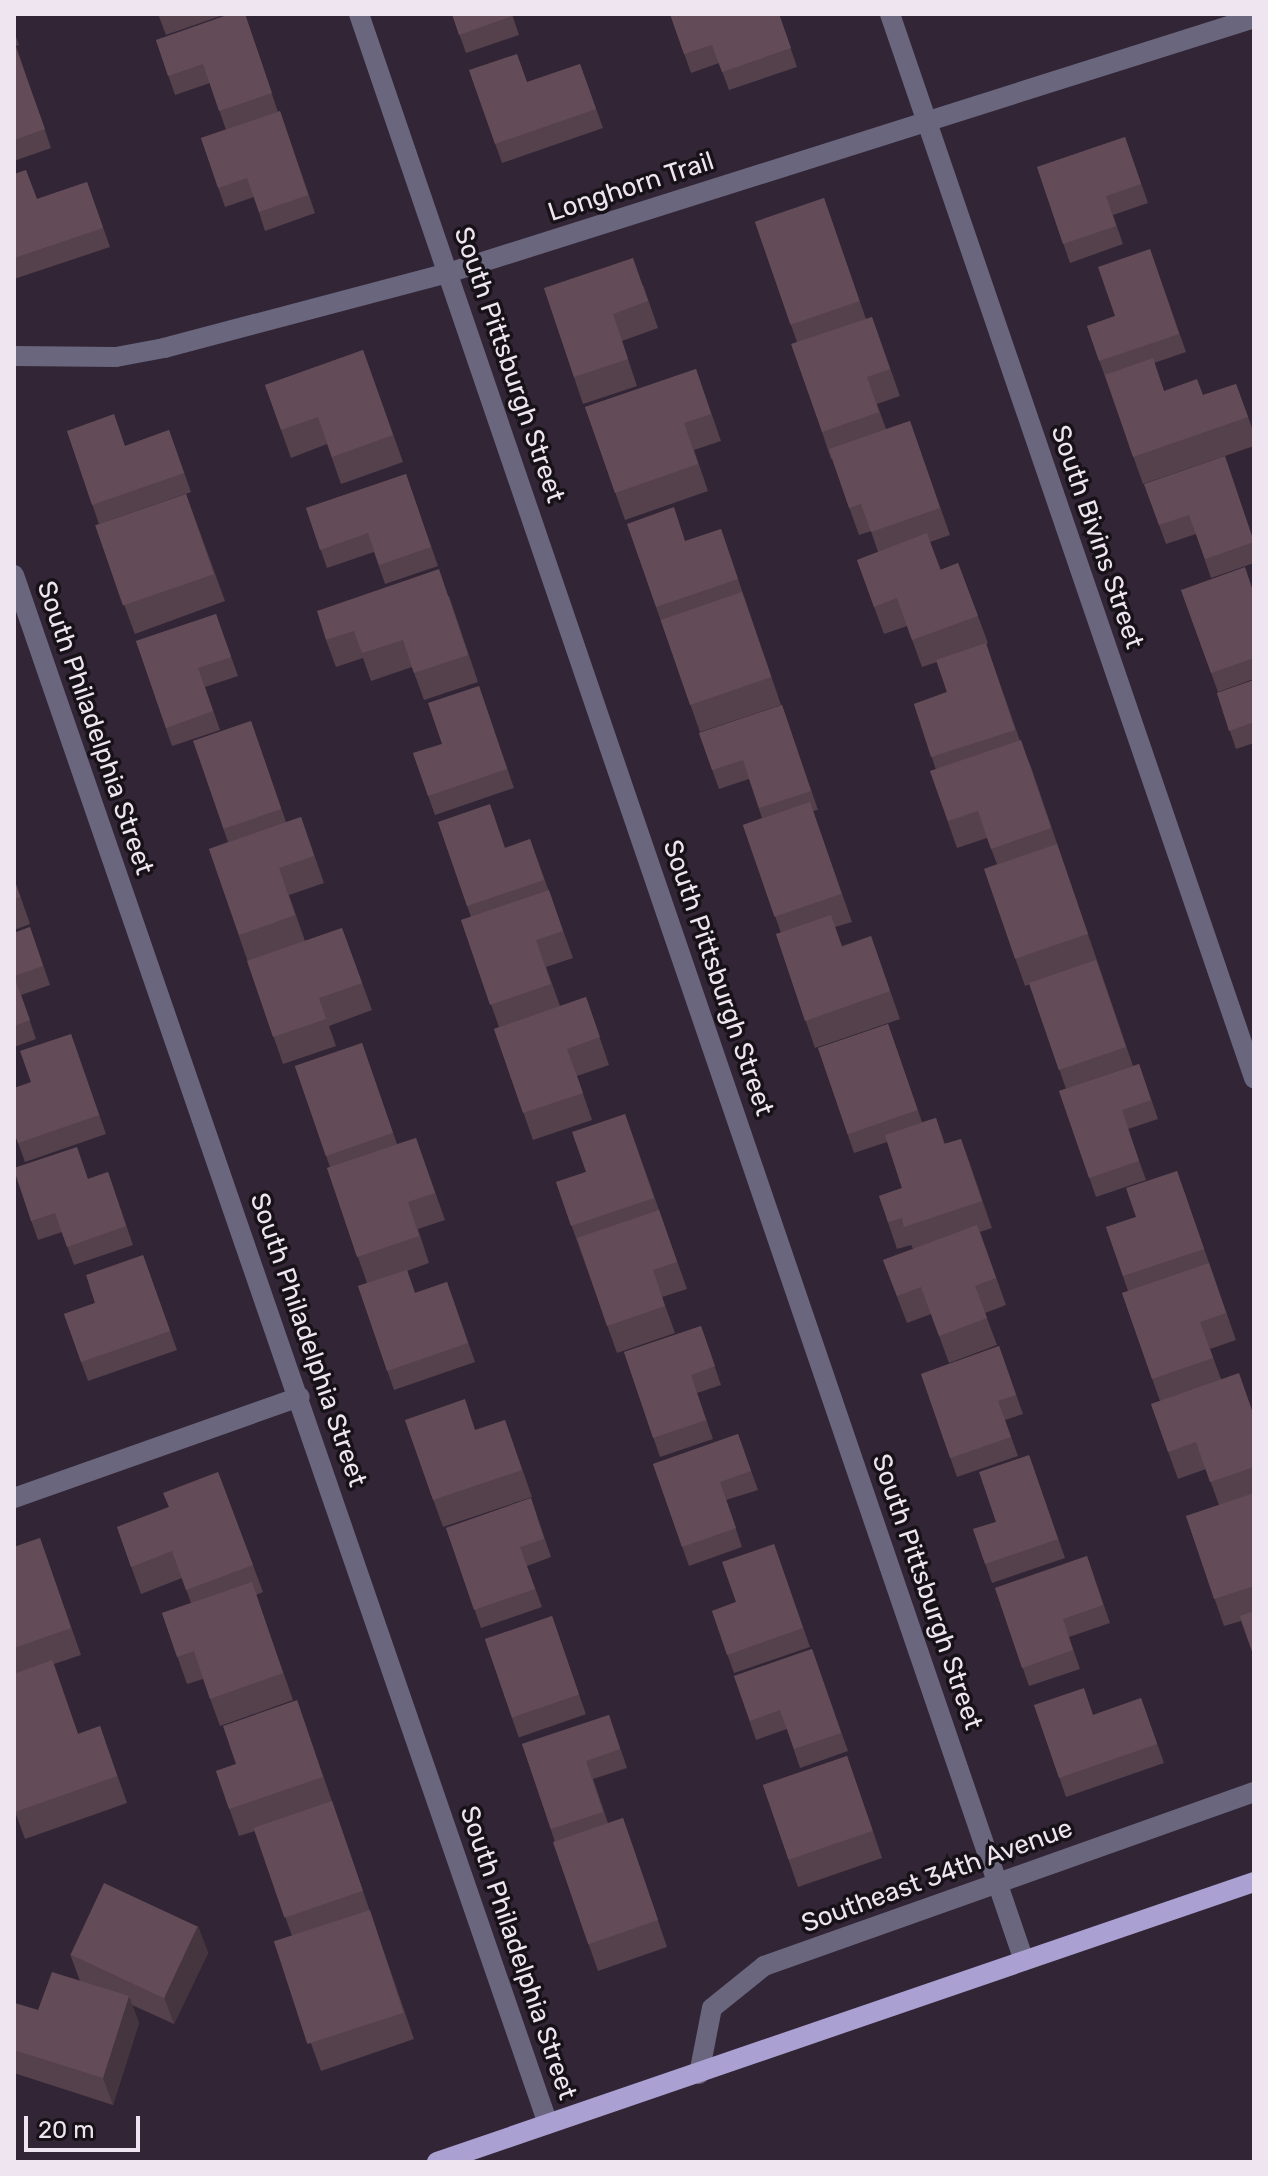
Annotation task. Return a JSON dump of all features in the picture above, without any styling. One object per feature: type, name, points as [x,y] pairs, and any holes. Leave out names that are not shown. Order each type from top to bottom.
[{"type":"main road","points":[[437,2162],[1254,1882]]},
{"type":"street","name":"South Pittsburgh Street","points":[[359,14],[451,272],[1024,1961]]},
{"type":"street","name":"South Bivins Street","points":[[890,14],[1254,1078]]},
{"type":"street","name":"Longhorn Trail","points":[[14,356],[152,350],[451,272],[1254,18]]},
{"type":"street","name":"South Philadelphia Street","points":[[14,575],[300,1397],[548,2124]]},
{"type":"street","points":[[14,1498],[300,1397]]},
{"type":"street","name":"Southeast 34th Avenue","points":[[699,2074],[712,2008],[764,1966],[1254,1792]]},
{"type":"building","points":[[230,14],[245,14],[272,93],[219,111],[203,64],[168,76],[156,40]]},
{"type":"building","points":[[452,14],[512,14],[512,16],[459,35]]},
{"type":"building","points":[[670,14],[779,14],[791,48],[722,72],[712,45],[684,54]]},
{"type":"building","points":[[14,43],[45,129],[14,140]]},
{"type":"building","points":[[517,54],[527,82],[580,64],[596,109],[495,144],[469,70]]},
{"type":"building","points":[[280,111],[308,195],[259,212],[247,178],[218,188],[201,138]]},
{"type":"building","points":[[1125,137],[1141,184],[1106,196],[1116,226],[1063,244],[1037,167]]},
{"type":"building","points":[[26,170],[37,199],[87,182],[103,228],[14,258],[14,174]]},
{"type":"building","points":[[824,198],[859,301],[790,325],[755,222]]},
{"type":"building","points":[[1150,249],[1179,334],[1099,361],[1087,326],[1115,316],[1098,267]]},
{"type":"building","points":[[633,258],[648,301],[613,314],[628,359],[574,377],[544,288]]},
{"type":"building","points":[[872,317],[890,369],[867,377],[879,412],[822,432],[791,344]]},
{"type":"building","points":[[363,350],[393,435],[332,457],[318,417],[281,430],[265,385]]},
{"type":"building","points":[[1153,358],[1164,391],[1197,379],[1203,395],[1236,384],[1248,417],[1133,457],[1105,375]]},
{"type":"building","points":[[696,369],[711,414],[684,423],[698,464],[615,493],[585,407]]},
{"type":"building","points":[[114,414],[125,446],[169,430],[184,473],[92,505],[67,431]]},
{"type":"building","points":[[910,421],[940,508],[871,532],[861,504],[849,508],[829,449]]},
{"type":"building","points":[[1225,456],[1254,542],[1205,559],[1189,515],[1159,525],[1144,484]]},
{"type":"building","points":[[406,474],[431,547],[379,565],[368,533],[320,550],[306,508]]},
{"type":"building","points":[[186,494],[214,574],[123,606],[95,525]]},
{"type":"building","points":[[674,507],[685,541],[721,529],[738,579],[656,607],[627,524]]},
{"type":"building","points":[[927,533],[940,570],[958,563],[978,616],[912,640],[897,598],[874,607],[857,560]]},
{"type":"building","points":[[1245,567],[1254,594],[1254,658],[1211,673],[1181,590]]},
{"type":"building","points":[[439,569],[468,655],[414,673],[403,640],[362,653],[354,631],[326,640],[317,611]]},
{"type":"building","points":[[742,592],[771,677],[690,705],[661,620]]},
{"type":"building","points":[[216,614],[231,657],[198,668],[213,711],[166,728],[136,641]]},
{"type":"building","points":[[986,643],[1015,730],[931,757],[914,704],[947,692],[936,660]]},
{"type":"building","points":[[1254,680],[1254,722],[1229,731],[1217,693]]},
{"type":"building","points":[[479,686],[507,769],[428,796],[413,753],[442,744],[428,703]]},
{"type":"building","points":[[782,705],[811,791],[759,808],[743,760],[712,770],[699,733]]},
{"type":"building","points":[[251,721],[281,809],[224,829],[193,741]]},
{"type":"building","points":[[1021,740],[1051,828],[991,849],[978,811],[948,821],[930,771]]},
{"type":"building","points":[[810,802],[842,894],[774,917],[743,825]]},
{"type":"building","points":[[490,804],[505,848],[530,839],[544,880],[467,906],[438,822]]},
{"type":"building","points":[[301,817],[314,856],[279,868],[295,915],[239,935],[209,849]]},
{"type":"building","points":[[1057,844],[1088,934],[1015,959],[984,869]]},
{"type":"building","points":[[14,879],[20,897],[14,899]]},
{"type":"building","points":[[549,890],[563,931],[536,940],[551,984],[490,1005],[461,920]]},
{"type":"building","points":[[831,915],[842,947],[871,936],[890,991],[805,1021],[776,934]]},
{"type":"building","points":[[30,927],[43,966],[14,976],[14,933]]},
{"type":"building","points":[[342,928],[362,983],[319,998],[326,1019],[273,1037],[247,961]]},
{"type":"building","points":[[1096,960],[1126,1047],[1059,1070],[1029,983]]},
{"type":"building","points":[[14,976],[30,1020],[14,1026]]},
{"type":"building","points":[[586,997],[600,1037],[567,1049],[583,1093],[523,1113],[494,1029]]},
{"type":"building","points":[[888,1024],[918,1110],[848,1134],[818,1048]]},
{"type":"building","points":[[71,1034],[99,1115],[18,1143],[14,1132],[14,1088],[31,1082],[20,1051]]},
{"type":"building","points":[[362,1043],[393,1133],[326,1156],[295,1066]]},
{"type":"building","points":[[1139,1064],[1151,1100],[1122,1110],[1139,1161],[1089,1178],[1059,1091]]},
{"type":"building","points":[[625,1114],[654,1198],[571,1226],[556,1182],[586,1172],[572,1132]]},
{"type":"building","points":[[936,1118],[944,1144],[961,1139],[982,1201],[904,1227],[902,1218],[888,1222],[879,1196],[902,1188],[885,1135]]},
{"type":"building","points":[[416,1138],[435,1193],[408,1202],[419,1236],[357,1257],[327,1168]]},
{"type":"building","points":[[77,1147],[88,1179],[108,1172],[126,1226],[67,1247],[55,1213],[31,1221],[14,1168]]},
{"type":"building","points":[[1177,1171],[1204,1249],[1123,1276],[1106,1227],[1136,1217],[1126,1188]]},
{"type":"building","points":[[659,1210],[677,1262],[653,1270],[665,1306],[607,1326],[577,1238]]},
{"type":"building","points":[[977,1225],[996,1278],[975,1286],[987,1318],[939,1336],[921,1287],[897,1296],[883,1260]]},
{"type":"building","points":[[143,1255],[170,1331],[81,1362],[64,1314],[95,1303],[86,1275]]},
{"type":"building","points":[[1209,1263],[1226,1313],[1200,1322],[1213,1358],[1152,1379],[1122,1293]]},
{"type":"building","points":[[407,1270],[415,1293],[447,1282],[468,1343],[387,1371],[358,1286]]},
{"type":"building","points":[[701,1326],[715,1366],[691,1375],[706,1420],[653,1438],[624,1352]]},
{"type":"building","points":[[999,1346],[1016,1395],[998,1401],[1011,1437],[950,1458],[921,1374]]},
{"type":"building","points":[[1239,1373],[1254,1416],[1254,1467],[1210,1482],[1196,1442],[1168,1452],[1151,1404]]},
{"type":"building","points":[[465,1399],[475,1430],[505,1420],[522,1470],[433,1500],[405,1420]]},
{"type":"building","points":[[738,1434],[751,1471],[720,1482],[736,1528],[682,1547],[653,1464]]},
{"type":"building","points":[[1029,1455],[1058,1539],[985,1564],[973,1529],[996,1522],[979,1472]]},
{"type":"building","points":[[218,1472],[253,1565],[186,1590],[172,1551],[131,1567],[117,1527],[169,1507],[163,1493]]},
{"type":"building","points":[[1254,1493],[1254,1586],[1214,1599],[1186,1516]]},
{"type":"building","points":[[531,1498],[544,1539],[520,1547],[535,1589],[474,1610],[446,1528]]},
{"type":"building","points":[[40,1538],[71,1628],[14,1648],[14,1547]]},
{"type":"building","points":[[774,1544],[803,1628],[727,1655],[712,1611],[736,1602],[722,1562]]},
{"type":"building","points":[[1087,1556],[1103,1605],[1063,1619],[1073,1650],[1022,1668],[995,1588]]},
{"type":"building","points":[[252,1582],[283,1673],[210,1699],[194,1651],[177,1657],[162,1613]]},
{"type":"building","points":[[1254,1611],[1254,1657],[1240,1616]]},
{"type":"building","points":[[552,1616],[579,1694],[512,1718],[485,1639]]},
{"type":"building","points":[[812,1649],[841,1733],[794,1749],[780,1710],[750,1721],[734,1676]]},
{"type":"building","points":[[52,1660],[78,1734],[100,1726],[117,1776],[15,1812],[14,1674]]},
{"type":"building","points":[[1084,1688],[1093,1715],[1141,1698],[1157,1744],[1059,1778],[1034,1705]]},
{"type":"building","points":[[297,1700],[323,1777],[229,1809],[216,1771],[236,1764],[223,1726]]},
{"type":"building","points":[[609,1715],[620,1749],[586,1761],[603,1812],[551,1829],[522,1744]]},
{"type":"building","points":[[847,1756],[873,1831],[789,1860],[763,1785]]},
{"type":"building","points":[[332,1801],[363,1891],[284,1918],[254,1828]]},
{"type":"building","points":[[623,1818],[658,1920],[588,1944],[553,1842]]},
{"type":"building","points":[[104,1883],[197,1927],[164,1998],[71,1955]]},
{"type":"building","points":[[370,1910],[403,2013],[307,2044],[274,1941]]},
{"type":"building","points":[[52,1972],[129,1996],[103,2078],[14,2050],[15,2003],[38,2010]]}]
